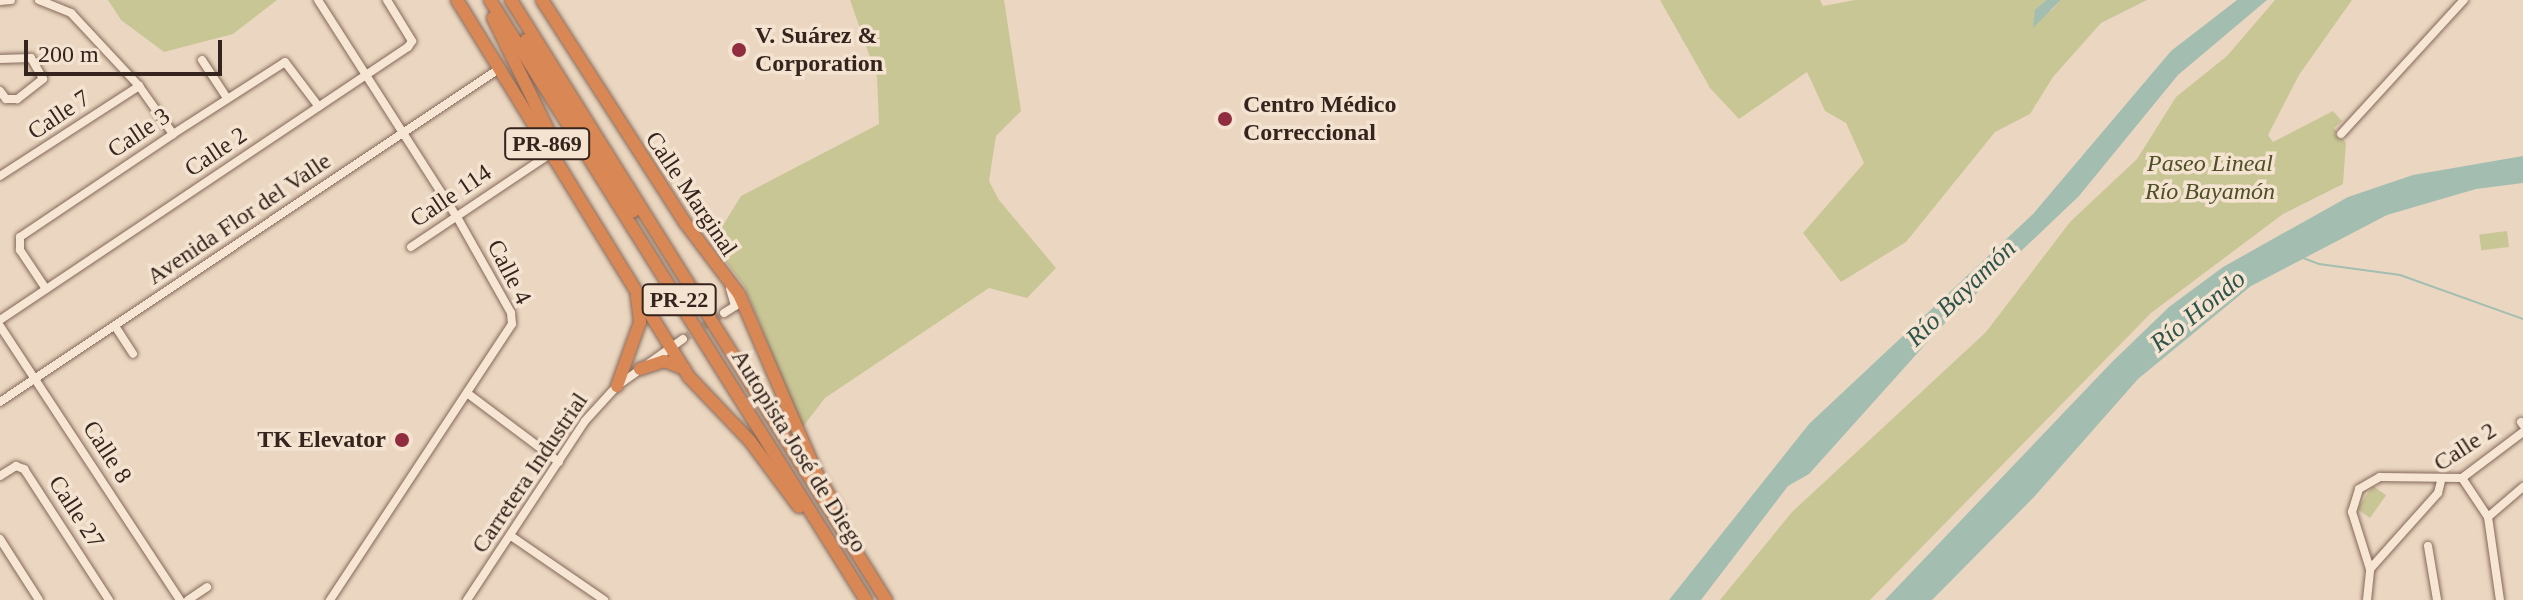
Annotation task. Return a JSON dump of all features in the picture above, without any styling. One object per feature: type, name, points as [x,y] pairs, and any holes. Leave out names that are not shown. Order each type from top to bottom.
[{"type":"highway","name":"PR-869","points":[[457,0],[636,289],[640,322],[617,386]]},
{"type":"highway","points":[[488,0],[608,243]]},
{"type":"highway","name":"Autopista José de Diego","points":[[488,0],[866,600]]},
{"type":"highway","points":[[502,0],[668,267],[693,322]]},
{"type":"highway","name":"Autopista José de Diego","points":[[511,0],[886,600]]},
{"type":"highway","name":"Calle Marginal","points":[[542,0],[734,307],[748,321],[816,472],[863,564]]},
{"type":"highway","points":[[668,267],[706,312]]},
{"type":"highway","points":[[636,289],[685,369],[750,441],[849,573]]},
{"type":"highway","points":[[640,369],[664,361],[685,369]]},
{"type":"street","points":[[0,1],[11,0]]},
{"type":"street","points":[[39,0],[71,13],[139,86],[173,134]]},
{"type":"street","points":[[320,3],[331,0]]},
{"type":"street","name":"Calle 2","points":[[0,323],[46,289],[368,75],[412,41],[387,0]]},
{"type":"street","points":[[2341,134],[2464,0]]},
{"type":"street","name":"Calle 4","points":[[320,3],[406,131],[511,313],[512,324],[330,600]]},
{"type":"street","points":[[0,59],[31,58],[43,79],[17,99],[6,99],[0,91]]},
{"type":"street","points":[[202,60],[227,98]]},
{"type":"street","name":"Calle 3","points":[[46,289],[20,250],[20,237],[227,98],[285,62],[319,107]]},
{"type":"street","name":"Avenida Flor del Valle","points":[[0,402],[500,68]]},
{"type":"street","name":"Calle 7","points":[[0,176],[139,86]]},
{"type":"street","name":"Calle 114","points":[[411,247],[553,152]]},
{"type":"street","name":"Calle 8","points":[[0,323],[180,600]]},
{"type":"street","points":[[115,326],[133,354]]},
{"type":"street","name":"Carretera Industrial","points":[[467,600],[585,421],[617,386],[683,339]]},
{"type":"street","points":[[467,393],[559,462]]},
{"type":"street","name":"Calle 2","points":[[2370,569],[2438,493],[2441,481],[2462,478],[2522,426]]},
{"type":"street","name":"Calle 27","points":[[0,476],[16,466],[24,469],[109,600]]},
{"type":"street","points":[[2371,599],[2370,569],[2352,512],[2359,489],[2380,477],[2441,481]]},
{"type":"street","points":[[2462,478],[2488,517],[2500,600]]},
{"type":"street","points":[[2488,517],[2523,487]]},
{"type":"street","points":[[511,536],[604,600]]},
{"type":"street","points":[[0,539],[39,600]]},
{"type":"street","points":[[2428,546],[2437,600]]},
{"type":"street","points":[[188,600],[207,587]]},
{"type":"green space","points":[[108,0],[277,0],[233,34],[164,52],[121,20]]},
{"type":"green space","points":[[850,0],[1004,0],[1021,111],[996,136],[989,181],[999,200],[1056,268],[1027,298],[989,288],[825,398],[802,428],[745,287],[712,243],[741,196],[879,124],[877,77]]},
{"type":"green space","points":[[1660,0],[1820,0],[1823,6],[1855,0],[2046,0],[2036,10],[2051,11],[2061,0],[2147,0],[2101,23],[2053,77],[2030,114],[1995,132],[1906,242],[1841,282],[1803,233],[1864,163],[1846,123],[1825,111],[1807,72],[1739,119],[1710,88]]},
{"type":"green space","name":"Paseo Lineal Río Bayamón","points":[[2275,0],[2352,0],[2299,75],[2268,135],[2273,142],[2333,111],[2342,121],[2334,128],[2346,143],[2343,184],[2283,214],[2151,313],[1870,600],[1720,600],[1792,512],[1986,332],[2070,222],[2137,159],[2176,97],[2227,56]]},
{"type":"green space","points":[[2507,231],[2509,247],[2481,250],[2479,234]]},
{"type":"green space","points":[[2373,486],[2386,495],[2370,518],[2357,509]]},
{"type":"water","points":[[2046,0],[2061,0],[2033,28],[2035,10]]},
{"type":"water","name":"Río Bayamón","points":[[2237,0],[2267,0],[2178,75],[2079,196],[1940,328],[1809,474],[1788,486],[1701,600],[1669,600],[1809,424],[2033,214],[2171,51]]},
{"type":"water","name":"Río Hondo","points":[[2523,156],[2523,183],[2476,189],[2387,215],[2251,286],[2138,379],[2034,497],[1932,600],[1885,600],[2111,363],[2169,307],[2223,267],[2348,197],[2413,175]]},
{"type":"waterway","points":[[2298,256],[2319,264],[2400,275],[2523,319]]},
{"type":"tunnel","points":[[683,339],[724,313]]},
{"type":"place","name":"V. Suárez & Corporation","points":[[739,50]]},
{"type":"place","name":"Centro Médico Correccional","points":[[1225,119]]},
{"type":"place","name":"TK Elevator","points":[[402,440]]}]
